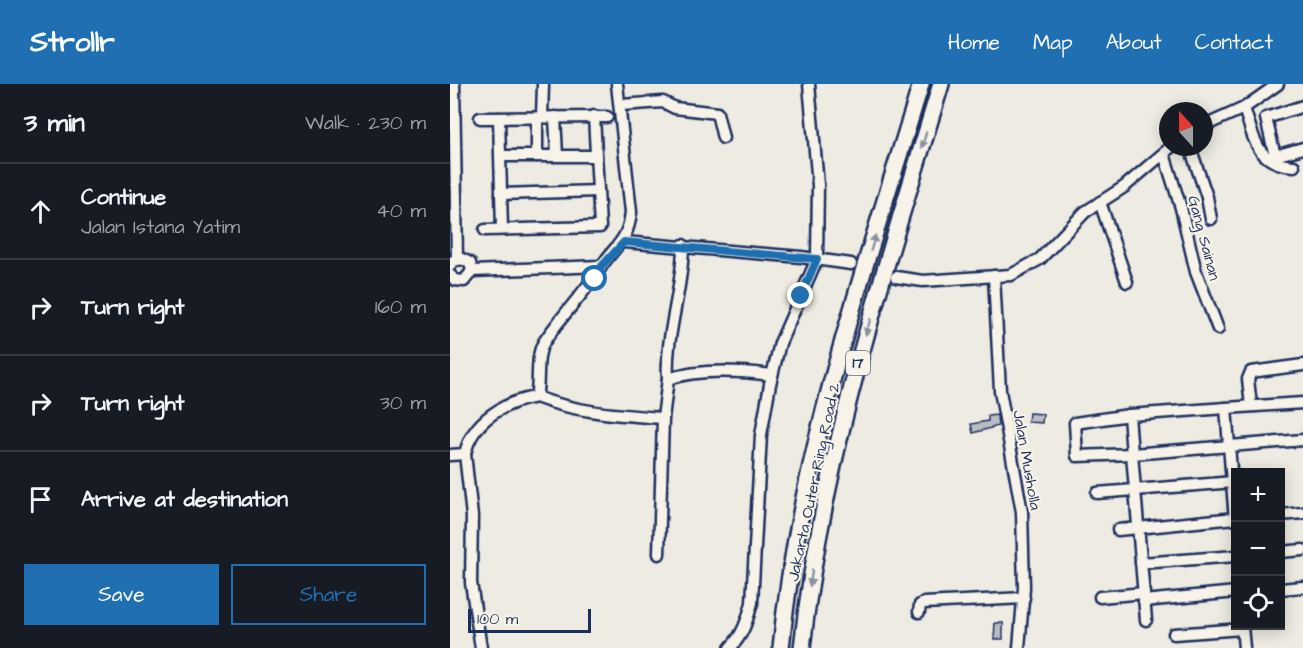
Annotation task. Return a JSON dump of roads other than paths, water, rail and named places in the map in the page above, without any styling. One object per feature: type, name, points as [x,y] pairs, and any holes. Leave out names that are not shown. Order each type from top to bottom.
[{"type":"highway","name":"Jakarta Outer Ring Road 2","points":[[781,648],[796,545],[816,447],[843,341],[921,84]]},
{"type":"highway","name":"Jakarta Outer Ring Road 2","points":[[802,648],[815,548],[836,448],[862,345],[941,84]]},
{"type":"street","points":[[454,84],[454,262],[466,260],[472,272]]},
{"type":"street","points":[[537,156],[543,84]]},
{"type":"street","points":[[536,397],[544,343],[602,266],[624,242],[631,212],[617,84]]},
{"type":"street","points":[[730,648],[739,639],[747,624],[752,603],[761,435],[772,375],[780,343],[817,259],[817,157],[809,84]]},
{"type":"street","points":[[1213,122],[1244,108],[1278,84]]},
{"type":"street","points":[[621,105],[663,102],[675,108],[717,113],[723,138]]},
{"type":"street","points":[[1303,106],[1266,118],[1275,156],[1303,148]]},
{"type":"street","points":[[1244,108],[1263,155],[1272,164],[1294,166]]},
{"type":"street","points":[[485,230],[600,226],[594,116]]},
{"type":"street","points":[[555,117],[557,155]]},
{"type":"street","points":[[480,118],[607,117]]},
{"type":"street","points":[[499,118],[502,229]]},
{"type":"street","points":[[501,156],[596,156]]},
{"type":"street","points":[[896,277],[922,281],[994,276],[1011,274],[1030,266],[1079,218],[1124,187],[1160,156]]},
{"type":"street","name":"Gang Sainan","points":[[1168,156],[1196,272],[1218,329]]},
{"type":"street","points":[[1193,156],[1207,197],[1211,219]]},
{"type":"street","points":[[501,194],[598,191]]},
{"type":"street","points":[[1100,202],[1127,282]]},
{"type":"street","points":[[624,242],[683,245],[851,264]]},
{"type":"street","points":[[659,554],[663,418],[669,347],[680,292],[683,245]]},
{"type":"street","points":[[450,274],[455,280],[464,281],[472,272],[602,266]]},
{"type":"street","name":"Jalan Musholla","points":[[994,276],[1000,391],[1022,512],[1024,598],[1019,648]]},
{"type":"street","points":[[1251,406],[1248,379],[1251,372],[1303,365]]},
{"type":"street","points":[[668,379],[680,375],[730,372],[772,375]]},
{"type":"street","points":[[481,648],[471,583],[472,516],[465,454],[468,441],[479,424],[504,407],[536,397],[566,408],[595,413],[663,418]]},
{"type":"street","points":[[1303,403],[1129,415],[1077,421],[1075,451],[1079,457],[1303,440]]},
{"type":"street","points":[[1226,408],[1232,468]]},
{"type":"street","points":[[1129,415],[1146,620]]},
{"type":"street","points":[[450,454],[465,454]]},
{"type":"street","points":[[1097,493],[1231,482]]},
{"type":"street","points":[[1285,515],[1303,513]]},
{"type":"street","points":[[1118,530],[1231,522]]},
{"type":"street","points":[[1285,552],[1303,550]]},
{"type":"street","points":[[1141,563],[1231,556]]},
{"type":"street","points":[[1285,589],[1303,587]]},
{"type":"street","points":[[1100,597],[1231,592]]},
{"type":"street","points":[[919,612],[920,605],[924,603],[1024,598]]},
{"type":"street","points":[[1174,634],[1231,628]]},
{"type":"street","points":[[1242,630],[1244,648]]},
{"type":"tunnel","points":[[851,264],[890,275]]}]
